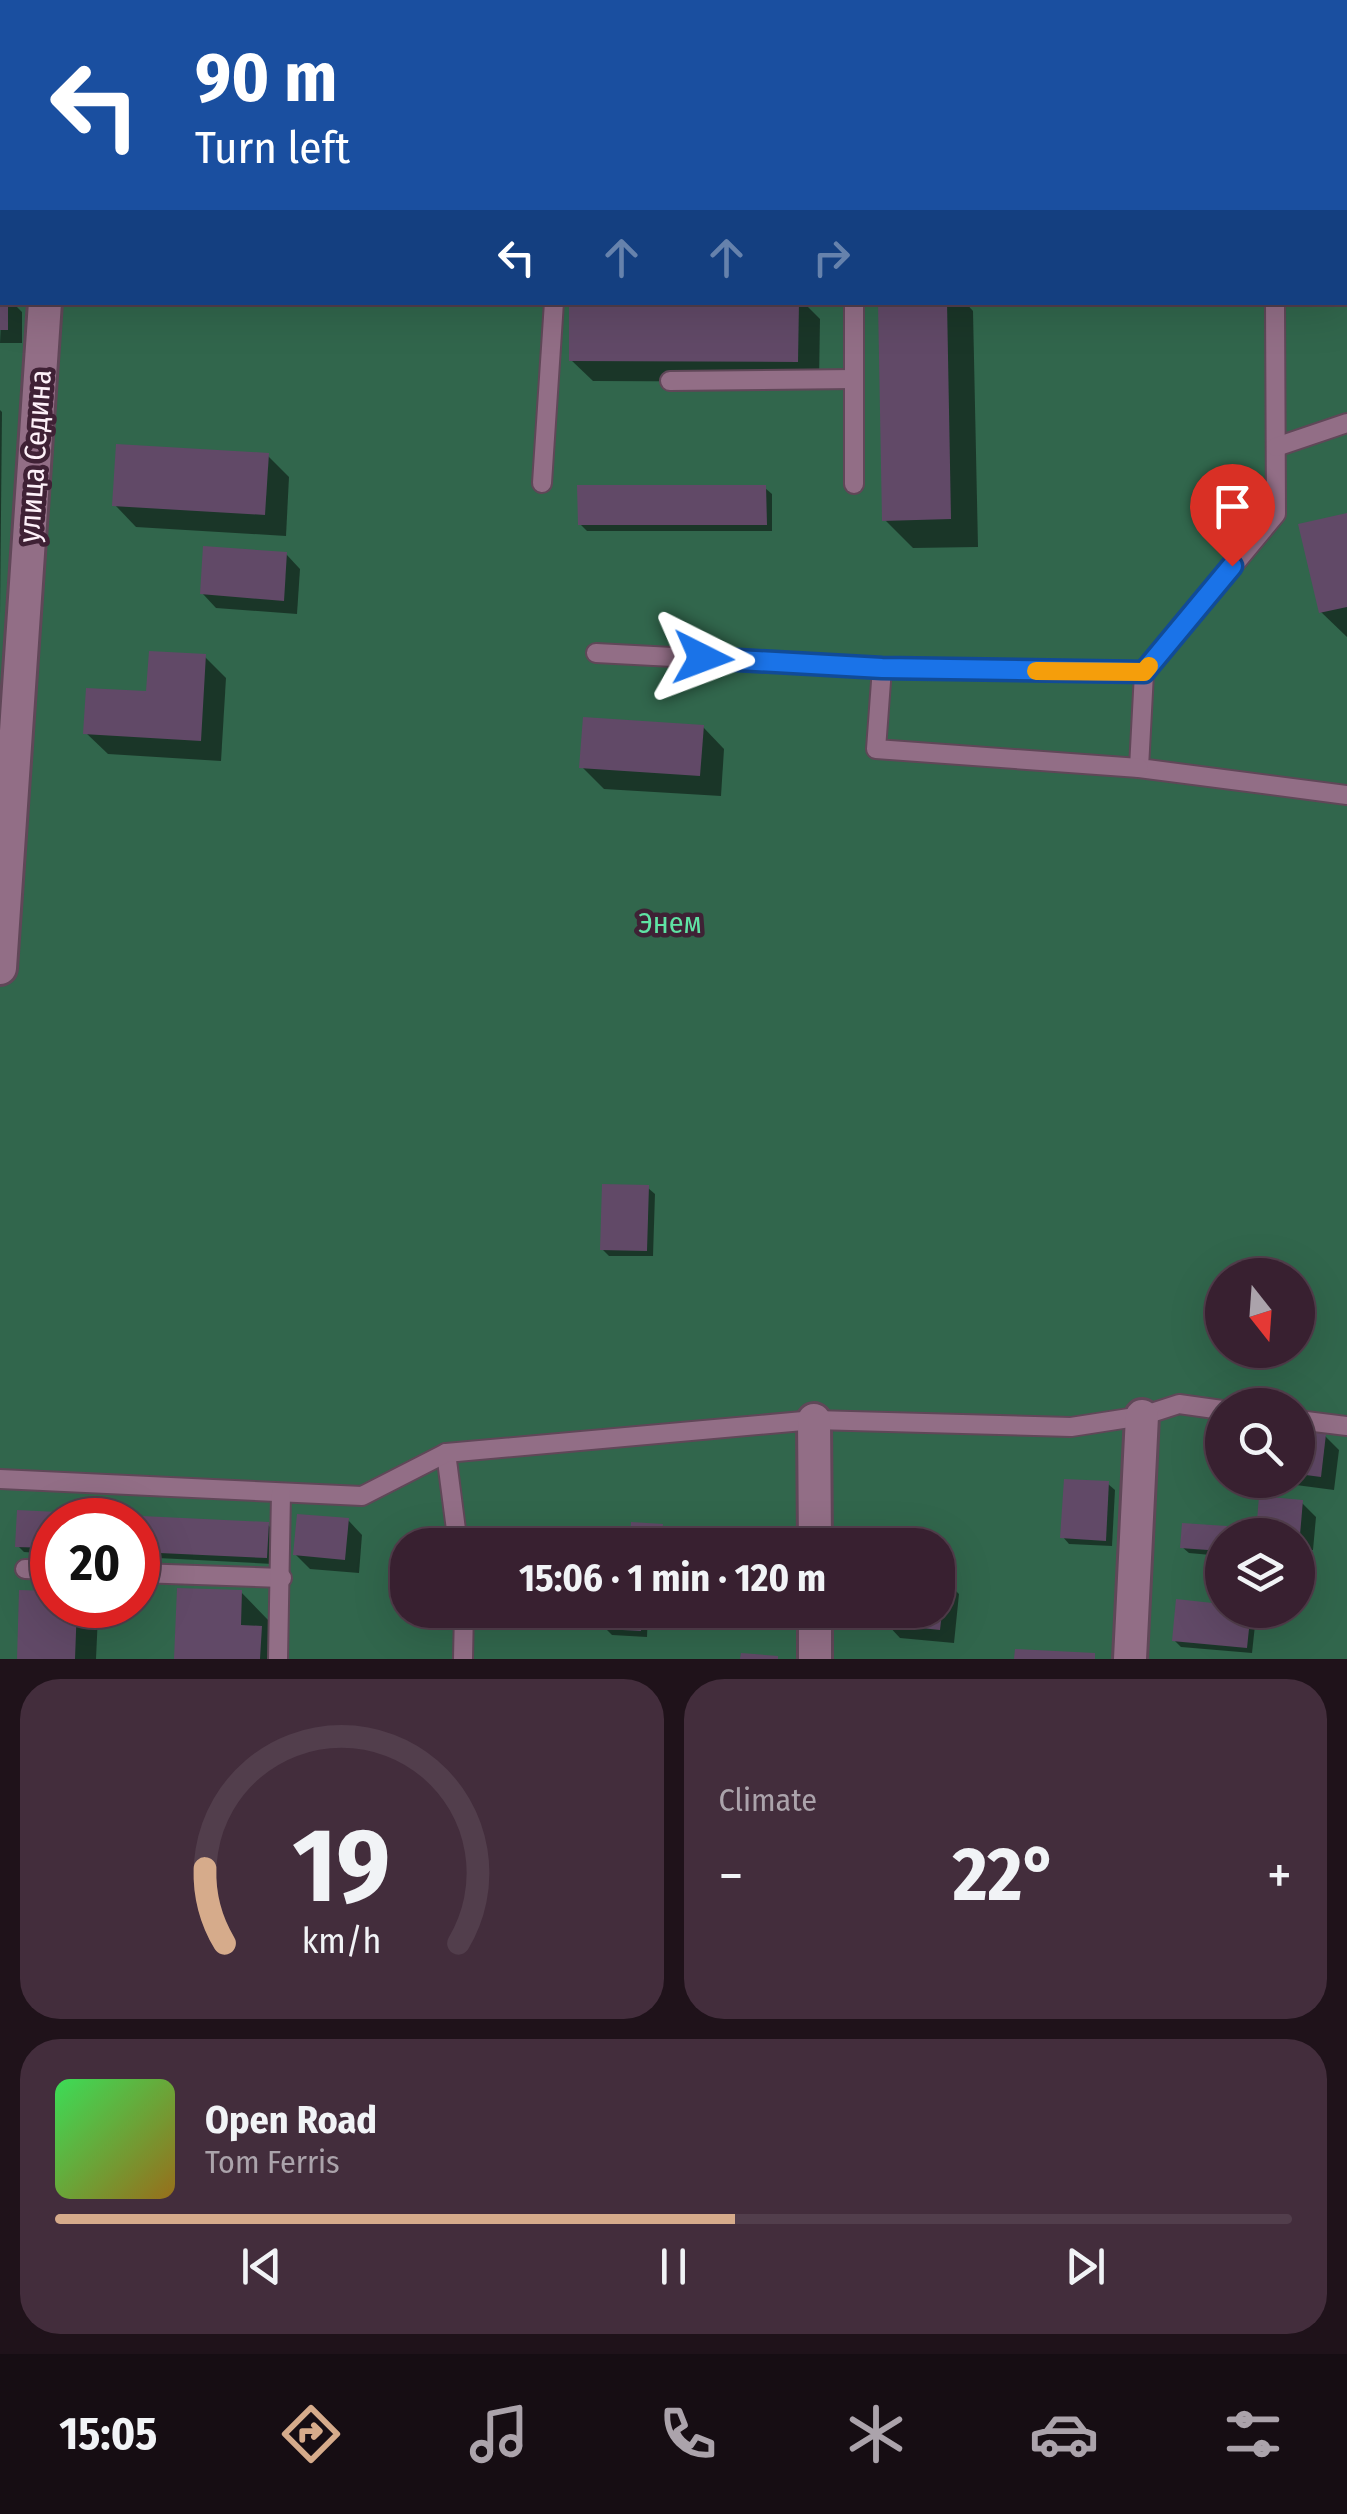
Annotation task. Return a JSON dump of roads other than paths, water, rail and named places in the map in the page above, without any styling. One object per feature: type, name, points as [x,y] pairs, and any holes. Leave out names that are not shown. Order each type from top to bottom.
[{"type":"street","name":"улица Седина","points":[[0,968],[45,305]]},
{"type":"street","points":[[1130,1659],[1142,1416]]},
{"type":"street","points":[[814,1420],[815,1528]]},
{"type":"street","points":[[815,1628],[816,1659]]},
{"type":"lane","points":[[542,482],[554,305]]},
{"type":"lane","points":[[854,305],[854,484]]},
{"type":"lane","points":[[1139,768],[1144,672],[1276,514],[1276,305]]},
{"type":"lane","points":[[670,381],[854,379]]},
{"type":"lane","points":[[1276,447],[1347,422]]},
{"type":"lane","points":[[596,652],[882,668],[1144,672]]},
{"type":"lane","points":[[882,668],[876,749],[1139,768],[1347,795]]},
{"type":"lane","points":[[0,1478],[362,1496],[446,1453],[814,1420],[1070,1426],[1142,1416],[1179,1404],[1205,1408]]},
{"type":"lane","points":[[1315,1422],[1347,1426]]},
{"type":"lane","points":[[446,1453],[456,1528]]},
{"type":"lane","points":[[278,1659],[281,1493]]},
{"type":"lane","points":[[25,1569],[30,1569]]},
{"type":"lane","points":[[160,1574],[282,1578]]},
{"type":"lane","points":[[463,1659],[464,1628]]},
{"type":"park label","name":"Энем","points":[[670,923]]}]
